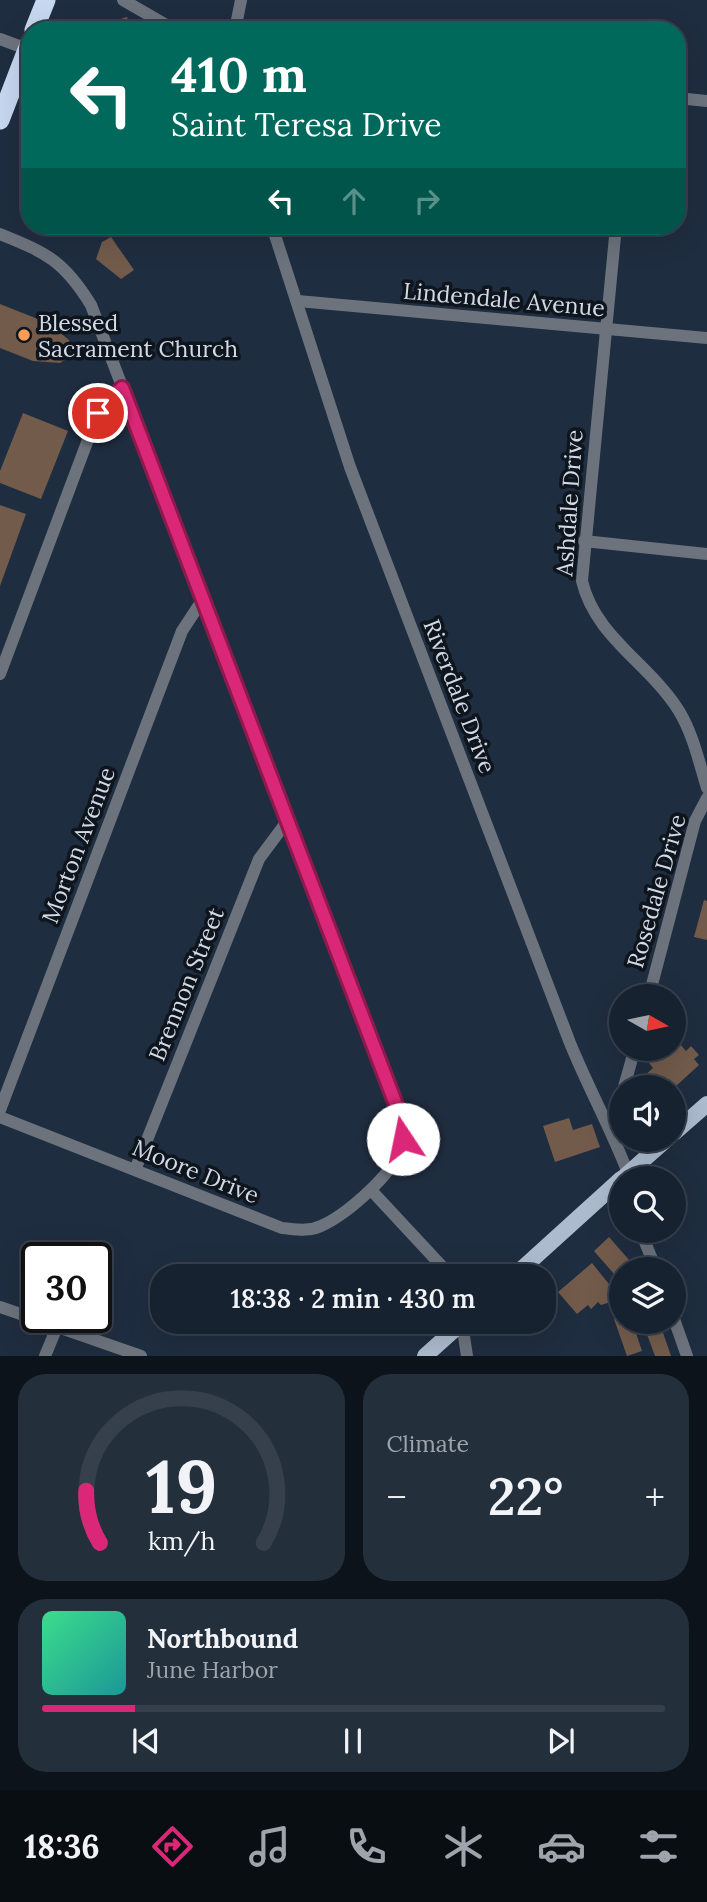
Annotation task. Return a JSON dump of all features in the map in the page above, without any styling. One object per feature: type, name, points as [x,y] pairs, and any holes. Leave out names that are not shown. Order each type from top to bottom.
[{"type":"highway","points":[[38,21],[46,0]]},
{"type":"highway","points":[[0,120],[21,64]]},
{"type":"main road","points":[[686,1122],[707,1104]]},
{"type":"main road","points":[[639,1166],[654,1152]]},
{"type":"main road","points":[[528,1264],[609,1194]]},
{"type":"main road","points":[[425,1356],[450,1334]]},
{"type":"street","points":[[123,0],[159,21]]},
{"type":"street","points":[[237,21],[241,0]]},
{"type":"street","points":[[0,39],[21,44]]},
{"type":"street","points":[[686,99],[707,101]]},
{"type":"street","name":"Moore Drive","points":[[0,234],[43,252],[72,274],[91,305],[403,1123],[403,1139],[398,1156],[371,1190],[321,1226],[306,1230],[282,1228],[0,1116]]},
{"type":"street","name":"Riverdale Drive","points":[[275,235],[350,467],[570,1043],[588,1088],[609,1126]]},
{"type":"street","name":"Ashdale Drive","points":[[615,235],[584,541],[582,574],[585,595],[597,619],[678,709],[687,727],[707,788]]},
{"type":"street","name":"Lindendale Avenue","points":[[298,301],[707,338]]},
{"type":"street","points":[[0,674],[98,413],[122,388]]},
{"type":"street","points":[[584,541],[707,554]]},
{"type":"street","name":"Morton Avenue","points":[[0,1110],[182,631],[203,599]]},
{"type":"street","name":"Rosedale Drive","points":[[652,984],[695,821],[707,798]]},
{"type":"street","name":"Brennon Street","points":[[135,1170],[259,859],[288,820]]},
{"type":"street","points":[[371,1190],[440,1264]]},
{"type":"street","points":[[1,1312],[21,1317]]},
{"type":"street","points":[[45,1356],[55,1333]]},
{"type":"street","points":[[74,1333],[141,1356]]},
{"type":"street","points":[[464,1334],[467,1356]]},
{"type":"street","points":[[679,1334],[687,1356]]},
{"type":"building","points":[[111,237],[134,270],[121,279],[96,259],[102,242]]},
{"type":"building","points":[[0,304],[48,323],[69,340],[72,351],[69,357],[60,363],[33,361],[0,348]]},
{"type":"building","points":[[23,413],[68,431],[41,499],[0,483],[0,471]]},
{"type":"building","points":[[0,505],[26,514],[0,586]]},
{"type":"building","points":[[704,900],[707,901],[707,940],[694,937]]},
{"type":"building","points":[[691,1046],[699,1055],[694,1059],[699,1065],[686,1077],[645,1075],[653,1068],[647,1061],[686,1061],[686,1051]]},
{"type":"building","points":[[569,1118],[573,1130],[592,1124],[600,1147],[555,1162],[543,1126]]},
{"type":"building","points":[[609,1237],[609,1243],[614,1243],[626,1257],[609,1257],[609,1268],[594,1251]]},
{"type":"building","points":[[592,1263],[609,1284],[609,1303],[601,1305],[598,1302],[591,1309],[588,1305],[577,1314],[558,1292]]},
{"type":"building","points":[[619,1334],[636,1334],[642,1351],[627,1356]]},
{"type":"building","points":[[647,1334],[663,1334],[671,1356],[655,1356]]},
{"type":"place","name":"Blessed Sacrament Church","points":[[24,335]]},
{"type":"route","points":[[98,413],[122,388],[403,1123],[403,1139]]}]
